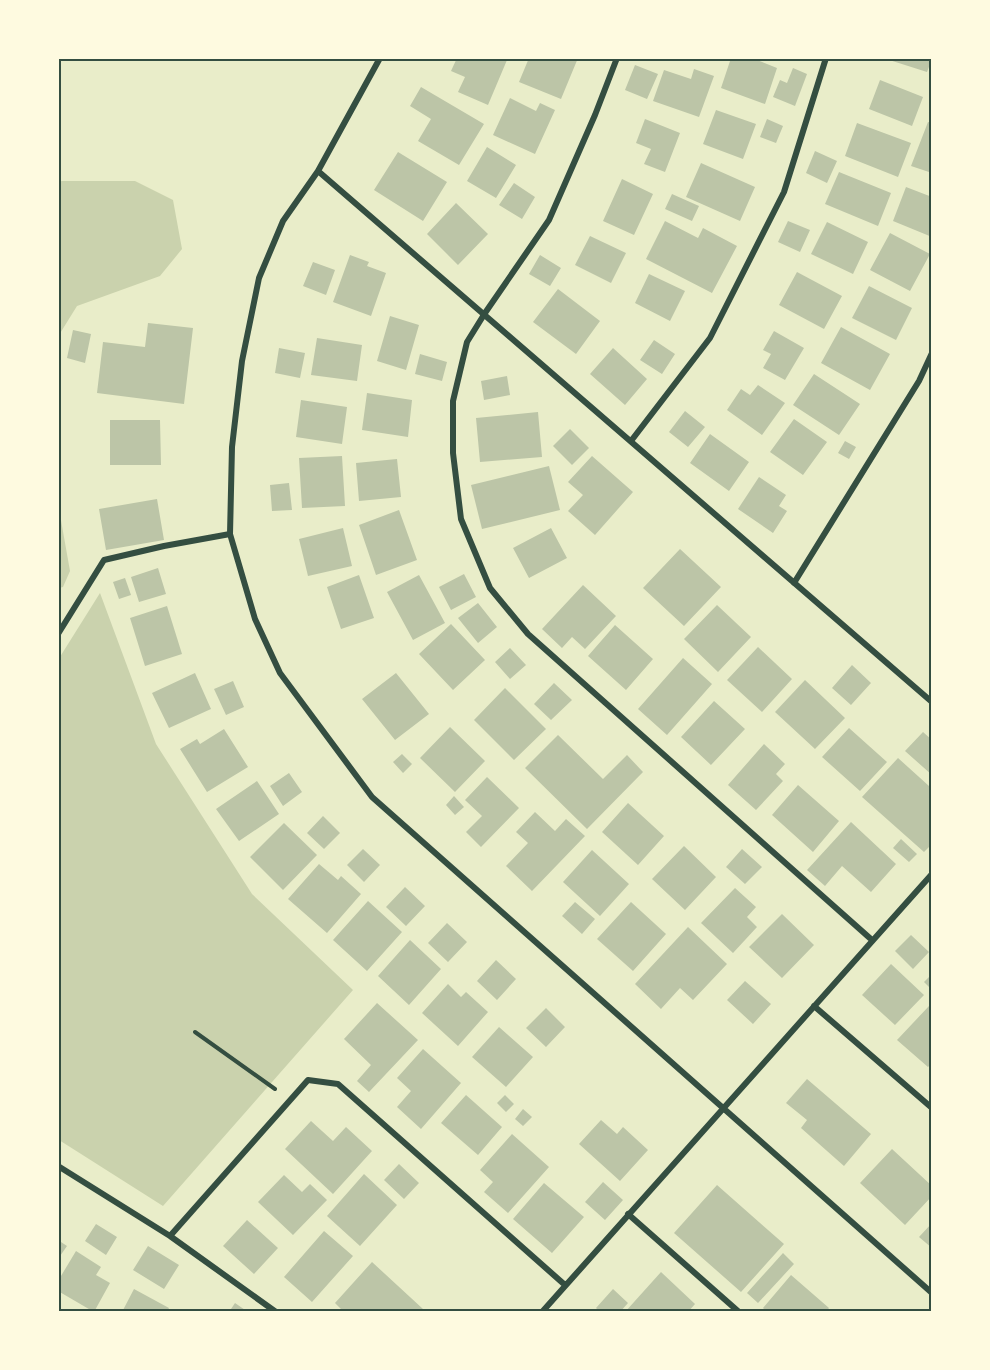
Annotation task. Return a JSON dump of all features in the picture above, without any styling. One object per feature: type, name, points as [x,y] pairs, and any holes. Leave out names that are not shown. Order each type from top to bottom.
[{"type":"street","points":[[380,58],[318,171],[283,221],[259,278],[242,361],[234,426],[230,534],[255,619],[280,673],[372,797],[932,1293]]},
{"type":"street","points":[[617,58],[595,116],[549,220],[484,313],[468,342],[453,401],[453,453],[461,519],[490,588],[528,634],[872,940]]},
{"type":"street","points":[[631,441],[710,338],[784,192],[826,58]]},
{"type":"street","points":[[318,171],[932,702]]},
{"type":"street","points":[[794,583],[919,381],[932,353]]},
{"type":"street","points":[[58,634],[104,560],[230,534]]},
{"type":"street","points":[[542,1311],[932,874]]},
{"type":"street","points":[[814,1006],[932,1108]]},
{"type":"street","points":[[170,1236],[308,1080],[338,1084],[566,1285]]},
{"type":"street","points":[[58,1166],[170,1236],[276,1311]]},
{"type":"street","points":[[628,1214],[739,1311]]},
{"type":"path","points":[[195,1032],[291,1100]]},
{"type":"green space","points":[[135,181],[173,200],[182,249],[160,276],[77,306],[59,335],[59,346],[58,182]]},
{"type":"green space","points":[[59,509],[70,571],[63,587],[59,588]]},
{"type":"green space","points":[[100,593],[156,744],[252,894],[353,990],[163,1206],[59,1140],[58,660]]},
{"type":"building","points":[[457,58],[507,60],[488,105],[458,92],[465,77],[451,71]]},
{"type":"building","points":[[529,58],[578,58],[561,99],[519,82]]},
{"type":"building","points":[[731,58],[752,58],[777,68],[765,104],[721,88]]},
{"type":"building","points":[[883,58],[932,58],[932,59],[927,72]]},
{"type":"building","points":[[635,65],[658,74],[647,99],[625,90]]},
{"type":"building","points":[[793,68],[807,74],[795,106],[773,97],[780,80],[787,83]]},
{"type":"building","points":[[694,69],[714,76],[699,117],[653,101],[664,70],[691,79]]},
{"type":"building","points":[[880,80],[923,97],[912,126],[869,109]]},
{"type":"building","points":[[421,87],[484,124],[459,165],[418,141],[431,119],[410,106]]},
{"type":"building","points":[[510,98],[536,111],[540,103],[555,110],[535,154],[493,135]]},
{"type":"building","points":[[716,110],[756,124],[743,159],[703,144]]},
{"type":"building","points":[[645,119],[680,133],[665,172],[644,164],[651,149],[636,143]]},
{"type":"building","points":[[767,119],[783,126],[776,143],[760,137]]},
{"type":"building","points":[[928,122],[932,123],[932,173],[911,166]]},
{"type":"building","points":[[857,123],[911,143],[898,177],[845,156]]},
{"type":"building","points":[[487,147],[516,165],[496,198],[467,181]]},
{"type":"building","points":[[815,151],[837,161],[827,183],[806,173]]},
{"type":"building","points":[[398,152],[447,182],[423,221],[374,190]]},
{"type":"building","points":[[701,163],[755,187],[740,221],[686,197]]},
{"type":"building","points":[[839,172],[891,193],[878,226],[825,204]]},
{"type":"building","points":[[622,179],[653,194],[634,235],[603,221]]},
{"type":"building","points":[[514,183],[535,197],[522,219],[499,205]]},
{"type":"building","points":[[906,187],[932,197],[932,237],[893,221]]},
{"type":"building","points":[[672,194],[699,206],[692,221],[665,209]]},
{"type":"building","points":[[456,203],[488,234],[458,265],[427,234]]},
{"type":"building","points":[[665,221],[698,238],[703,228],[737,246],[712,293],[646,259]]},
{"type":"building","points":[[788,221],[810,230],[800,252],[778,242]]},
{"type":"building","points":[[827,222],[868,242],[853,274],[811,254]]},
{"type":"building","points":[[890,233],[930,254],[910,291],[870,270]]},
{"type":"building","points":[[590,236],[626,253],[611,283],[575,265]]},
{"type":"building","points":[[350,255],[369,262],[367,266],[386,273],[371,316],[333,302]]},
{"type":"building","points":[[540,255],[561,268],[550,286],[529,274]]},
{"type":"building","points":[[313,262],[335,270],[326,295],[303,286]]},
{"type":"building","points":[[797,272],[842,296],[824,329],[779,305]]},
{"type":"building","points":[[649,274],[685,291],[670,321],[635,303]]},
{"type":"building","points":[[869,286],[912,308],[896,340],[852,318]]},
{"type":"building","points":[[558,289],[600,321],[576,354],[533,322]]},
{"type":"building","points":[[390,316],[419,325],[406,370],[377,361]]},
{"type":"building","points":[[148,323],[193,328],[184,404],[97,393],[103,342],[145,347]]},
{"type":"building","points":[[841,327],[890,354],[870,390],[821,363]]},
{"type":"building","points":[[73,330],[91,334],[85,363],[67,358]]},
{"type":"building","points":[[774,331],[804,348],[785,380],[763,368],[771,354],[763,350]]},
{"type":"building","points":[[317,338],[362,345],[357,381],[311,375]]},
{"type":"building","points":[[654,340],[675,354],[662,374],[640,360]]},
{"type":"building","points":[[279,348],[305,353],[300,378],[275,373]]},
{"type":"building","points":[[613,348],[647,379],[625,405],[590,374]]},
{"type":"building","points":[[420,354],[447,362],[442,381],[415,374]]},
{"type":"building","points":[[814,374],[860,404],[839,435],[793,405]]},
{"type":"building","points":[[507,376],[510,395],[484,400],[481,381]]},
{"type":"building","points":[[758,385],[785,403],[762,435],[727,410],[741,389],[750,395]]},
{"type":"building","points":[[367,393],[412,400],[408,437],[362,430]]},
{"type":"building","points":[[301,400],[347,407],[342,444],[296,437]]},
{"type":"building","points":[[685,411],[705,427],[688,447],[669,432]]},
{"type":"building","points":[[538,412],[542,457],[480,462],[476,418]]},
{"type":"building","points":[[794,419],[827,442],[803,475],[770,452]]},
{"type":"building","points":[[110,420],[160,420],[161,465],[110,465]]},
{"type":"building","points":[[570,429],[589,448],[572,465],[553,446]]},
{"type":"building","points":[[710,434],[749,462],[729,491],[690,463]]},
{"type":"building","points":[[845,441],[856,447],[849,459],[838,453]]},
{"type":"building","points":[[342,456],[345,506],[302,508],[299,458]]},
{"type":"building","points":[[592,456],[633,492],[595,535],[568,511],[583,495],[568,482]]},
{"type":"building","points":[[397,459],[401,497],[359,501],[356,463]]},
{"type":"building","points":[[549,466],[560,510],[482,529],[471,485]]},
{"type":"building","points":[[759,477],[786,495],[779,506],[787,511],[773,533],[738,509]]},
{"type":"building","points":[[289,483],[292,510],[272,511],[270,485]]},
{"type":"building","points":[[157,499],[164,540],[106,550],[99,509]]},
{"type":"building","points":[[399,510],[417,560],[376,575],[359,525]]},
{"type":"building","points":[[343,528],[352,566],[308,576],[299,539]]},
{"type":"building","points":[[551,528],[567,558],[529,578],[513,548]]},
{"type":"building","points":[[680,549],[721,587],[684,626],[643,588]]},
{"type":"building","points":[[158,568],[166,594],[139,602],[131,577]]},
{"type":"building","points":[[464,574],[476,597],[451,610],[439,587]]},
{"type":"building","points":[[359,575],[374,618],[341,629],[327,587]]},
{"type":"building","points":[[419,575],[445,623],[413,640],[387,592]]},
{"type":"building","points":[[125,578],[131,595],[119,599],[113,582]]},
{"type":"building","points":[[583,585],[616,616],[585,649],[572,637],[562,648],[542,629]]},
{"type":"building","points":[[478,603],[497,627],[478,643],[458,618]]},
{"type":"building","points":[[717,605],[751,637],[718,672],[684,639]]},
{"type":"building","points":[[167,606],[182,654],[145,666],[130,618]]},
{"type":"building","points":[[451,624],[485,660],[453,690],[419,654]]},
{"type":"building","points":[[615,625],[653,659],[626,690],[588,656]]},
{"type":"building","points":[[758,647],[792,679],[762,712],[727,680]]},
{"type":"building","points":[[510,648],[526,665],[510,679],[495,662]]},
{"type":"building","points":[[683,658],[712,684],[667,735],[638,709]]},
{"type":"building","points":[[852,665],[871,683],[851,705],[832,688]]},
{"type":"building","points":[[195,673],[211,709],[169,728],[152,693]]},
{"type":"building","points":[[396,673],[429,714],[395,740],[362,699]]},
{"type":"building","points":[[805,680],[845,718],[815,749],[775,712]]},
{"type":"building","points":[[233,681],[244,707],[226,715],[214,689]]},
{"type":"building","points":[[554,683],[572,700],[551,720],[534,704]]},
{"type":"building","points":[[505,688],[546,729],[514,760],[474,720]]},
{"type":"building","points":[[714,701],[745,729],[711,765],[681,737]]},
{"type":"building","points":[[450,727],[485,761],[455,792],[420,758]]},
{"type":"building","points":[[849,728],[887,762],[860,791],[822,757]]},
{"type":"building","points":[[224,729],[248,767],[207,792],[180,749],[197,739],[200,744]]},
{"type":"building","points":[[923,732],[932,740],[932,775],[905,751]]},
{"type":"building","points":[[558,735],[603,779],[627,755],[643,772],[587,829],[525,768]]},
{"type":"building","points":[[764,744],[785,764],[776,774],[783,781],[756,810],[728,785]]},
{"type":"building","points":[[402,754],[412,764],[403,773],[393,762]]},
{"type":"building","points":[[898,758],[929,786],[932,783],[932,844],[924,852],[862,797]]},
{"type":"building","points":[[289,773],[302,792],[283,806],[270,786]]},
{"type":"building","points":[[487,777],[519,808],[481,847],[466,832],[482,816],[465,800]]},
{"type":"building","points":[[257,781],[279,814],[239,841],[216,809]]},
{"type":"building","points":[[798,785],[839,821],[813,852],[772,815]]},
{"type":"building","points":[[454,796],[464,807],[455,815],[446,805]]},
{"type":"building","points":[[628,803],[664,836],[638,865],[602,832]]},
{"type":"building","points":[[535,812],[555,831],[566,819],[585,836],[532,891],[506,866],[528,843],[516,832]]},
{"type":"building","points":[[323,816],[340,833],[324,849],[307,833]]},
{"type":"building","points":[[851,822],[896,864],[871,892],[842,866],[825,886],[807,870]]},
{"type":"building","points":[[284,823],[317,855],[283,890],[250,857]]},
{"type":"building","points":[[901,839],[917,854],[909,862],[893,848]]},
{"type":"building","points":[[684,846],[716,877],[685,910],[652,879]]},
{"type":"building","points":[[363,849],[380,865],[364,882],[347,865]]},
{"type":"building","points":[[742,849],[762,867],[745,884],[726,867]]},
{"type":"building","points":[[592,850],[629,884],[600,916],[563,882]]},
{"type":"building","points":[[319,864],[338,880],[341,876],[361,894],[327,933],[288,899]]},
{"type":"building","points":[[405,887],[425,906],[406,926],[386,907]]},
{"type":"building","points":[[735,888],[756,907],[747,917],[757,927],[733,953],[701,923]]},
{"type":"building","points":[[368,901],[402,932],[367,971],[333,940]]},
{"type":"building","points":[[575,902],[595,919],[582,934],[562,916]]},
{"type":"building","points":[[631,902],[666,934],[633,971],[597,939]]},
{"type":"building","points":[[782,914],[814,945],[782,978],[749,947]]},
{"type":"building","points":[[447,923],[467,942],[448,962],[428,943]]},
{"type":"building","points":[[688,927],[727,964],[693,1000],[680,988],[661,1009],[635,984]]},
{"type":"building","points":[[911,935],[929,952],[913,969],[895,951]]},
{"type":"building","points":[[410,940],[441,969],[409,1005],[378,976]]},
{"type":"building","points":[[496,960],[516,979],[497,1000],[477,981]]},
{"type":"building","points":[[891,964],[924,995],[895,1025],[862,995]]},
{"type":"building","points":[[932,974],[932,990],[924,982]]},
{"type":"building","points":[[745,981],[771,1004],[753,1024],[727,1000]]},
{"type":"building","points":[[448,984],[461,997],[466,992],[488,1012],[458,1046],[422,1013]]},
{"type":"building","points":[[377,1003],[418,1040],[369,1092],[357,1081],[371,1065],[344,1039]]},
{"type":"building","points":[[929,1006],[932,1008],[932,1063],[928,1067],[897,1040]]},
{"type":"building","points":[[546,1008],[565,1027],[546,1047],[526,1028]]},
{"type":"building","points":[[499,1027],[533,1057],[506,1087],[472,1057]]},
{"type":"building","points":[[423,1049],[461,1083],[421,1129],[397,1107],[411,1091],[397,1078]]},
{"type":"building","points":[[807,1079],[871,1134],[844,1166],[801,1128],[807,1120],[786,1103]]},
{"type":"building","points":[[466,1095],[502,1127],[478,1155],[441,1123]]},
{"type":"building","points":[[505,1095],[514,1104],[506,1112],[497,1103]]},
{"type":"building","points":[[523,1109],[532,1117],[523,1126],[515,1119]]},
{"type":"building","points":[[601,1120],[617,1134],[623,1127],[648,1150],[620,1181],[579,1144]]},
{"type":"building","points":[[311,1121],[333,1141],[346,1127],[372,1151],[333,1194],[285,1149]]},
{"type":"building","points":[[512,1134],[549,1167],[508,1213],[484,1192],[493,1182],[480,1170]]},
{"type":"building","points":[[892,1149],[932,1186],[932,1196],[905,1225],[860,1183]]},
{"type":"building","points":[[399,1164],[419,1183],[404,1199],[384,1180]]},
{"type":"building","points":[[364,1174],[397,1205],[360,1246],[327,1216]]},
{"type":"building","points":[[284,1175],[302,1192],[310,1184],[327,1200],[293,1235],[258,1202]]},
{"type":"building","points":[[603,1182],[623,1200],[605,1220],[585,1202]]},
{"type":"building","points":[[544,1183],[584,1217],[552,1253],[513,1219]]},
{"type":"building","points":[[717,1185],[784,1244],[741,1292],[674,1233]]},
{"type":"building","points":[[247,1220],[278,1248],[254,1274],[223,1246]]},
{"type":"building","points":[[932,1223],[932,1248],[919,1237]]},
{"type":"building","points":[[96,1224],[117,1237],[106,1255],[85,1241]]},
{"type":"building","points":[[324,1231],[353,1256],[312,1302],[284,1277]]},
{"type":"building","points":[[58,1240],[67,1246],[58,1259]]},
{"type":"building","points":[[148,1246],[179,1265],[164,1289],[133,1270]]},
{"type":"building","points":[[76,1251],[101,1267],[96,1275],[110,1283],[94,1312],[58,1291],[58,1281]]},
{"type":"building","points":[[783,1253],[794,1264],[758,1303],[747,1293]]},
{"type":"building","points":[[372,1262],[423,1309],[421,1312],[344,1312],[335,1303]]},
{"type":"building","points":[[661,1272],[695,1304],[688,1312],[625,1312]]},
{"type":"building","points":[[791,1275],[829,1308],[826,1312],[767,1312],[763,1308]]},
{"type":"building","points":[[134,1289],[169,1308],[167,1312],[122,1312]]},
{"type":"building","points":[[613,1289],[628,1303],[620,1312],[600,1312],[596,1308]]},
{"type":"building","points":[[235,1303],[248,1312],[229,1312]]}]
